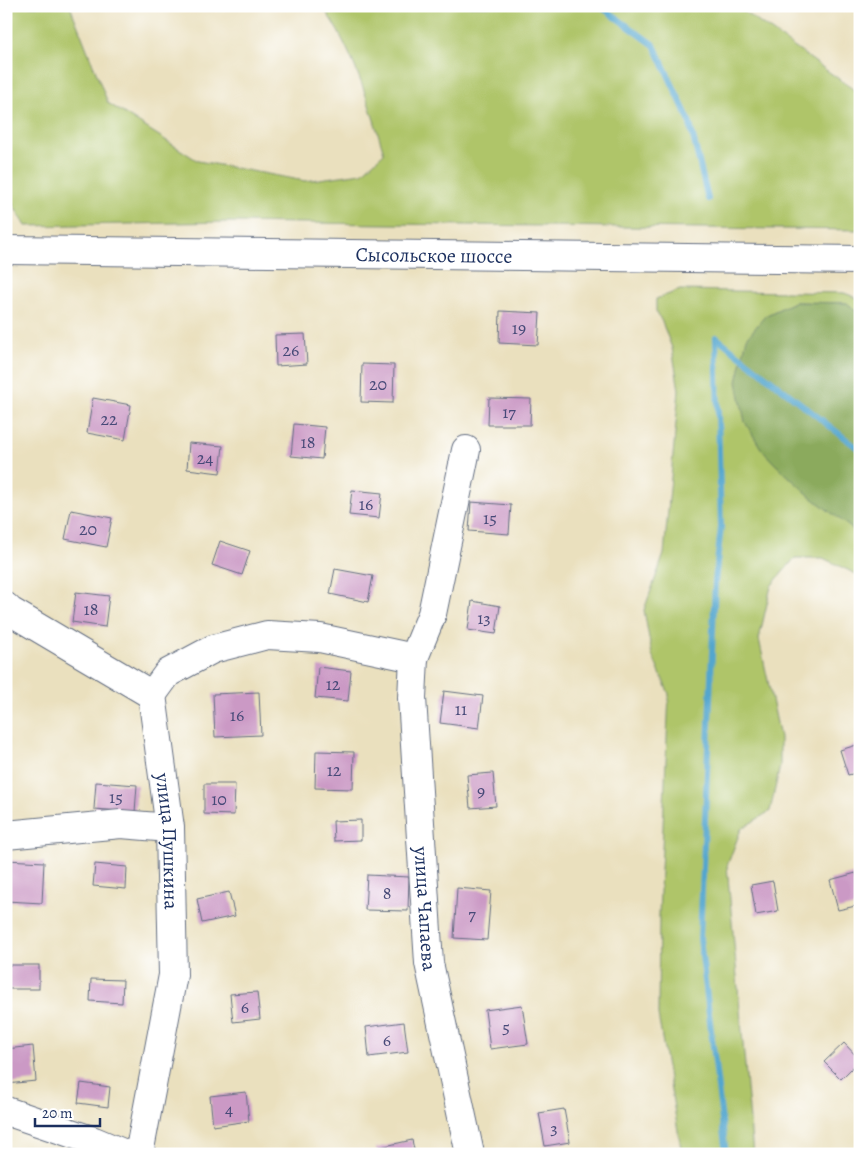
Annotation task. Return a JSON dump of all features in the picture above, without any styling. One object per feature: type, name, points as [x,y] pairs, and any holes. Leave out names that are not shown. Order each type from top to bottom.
[{"type":"main road","name":"Сысольское шоссе","points":[[6,250],[860,260]]},
{"type":"main road","name":"улица Чапаева","points":[[466,450],[432,614],[414,658],[412,698],[429,963],[470,1154]]},
{"type":"main road","points":[[6,607],[10,612],[152,696],[168,673],[212,648],[267,635],[320,638],[414,658]]},
{"type":"main road","name":"улица Пушкина","points":[[139,1154],[174,975],[170,828],[152,696]]},
{"type":"main road","points":[[6,834],[121,824],[170,828]]},
{"type":"main road","points":[[6,1112],[94,1141],[124,1154]]},
{"type":"green space","points":[[6,6],[70,6],[108,103],[198,161],[305,181],[362,173],[384,153],[366,96],[351,58],[343,40],[322,6],[736,6],[860,94],[860,230],[227,222],[26,226],[10,200],[6,171]]},
{"type":"green space","points":[[680,290],[844,293],[860,299],[860,315],[847,303],[794,302],[765,316],[850,527],[860,535],[860,576],[823,558],[795,558],[771,586],[759,639],[780,737],[780,766],[770,811],[741,829],[727,866],[753,1154],[682,1154],[658,1015],[659,915],[669,694],[652,655],[644,610],[664,554],[679,390],[672,348],[656,311],[656,299]]},
{"type":"green space","points":[[794,302],[847,303],[860,315],[860,535],[811,497],[774,463],[762,450],[745,422],[737,382],[747,338],[765,316]]},
{"type":"building","points":[[500,311],[540,313],[538,345],[499,343]]},
{"type":"building","points":[[305,334],[307,364],[276,366],[275,335]]},
{"type":"building","points":[[362,364],[394,365],[393,403],[361,402]]},
{"type":"building","points":[[93,398],[131,405],[125,440],[87,433]]},
{"type":"building","points":[[489,398],[531,399],[530,425],[488,425]]},
{"type":"building","points":[[294,424],[325,427],[322,459],[291,456]]},
{"type":"building","points":[[189,443],[223,446],[220,473],[187,469]]},
{"type":"building","points":[[352,490],[382,493],[379,518],[349,515]]},
{"type":"building","points":[[471,502],[511,505],[509,534],[469,531]]},
{"type":"building","points":[[71,510],[112,518],[106,547],[65,539]]},
{"type":"building","points":[[220,541],[250,551],[242,575],[212,565]]},
{"type":"building","points":[[335,569],[373,576],[368,602],[330,594]]},
{"type":"building","points":[[76,592],[109,596],[105,627],[72,622]]},
{"type":"building","points":[[472,601],[500,606],[496,634],[468,630]]},
{"type":"building","points":[[318,667],[351,671],[348,701],[315,698]]},
{"type":"building","points":[[444,691],[483,696],[479,728],[440,723]]},
{"type":"building","points":[[259,692],[261,735],[215,737],[213,694]]},
{"type":"building","points":[[860,744],[860,772],[848,775],[840,750]]},
{"type":"building","points":[[316,751],[354,752],[353,789],[315,788]]},
{"type":"building","points":[[493,773],[496,806],[470,808],[467,775]]},
{"type":"building","points":[[96,782],[137,785],[135,812],[94,809]]},
{"type":"building","points":[[204,784],[235,784],[234,815],[204,814]]},
{"type":"building","points":[[361,820],[361,840],[334,841],[333,821]]},
{"type":"building","points":[[6,860],[44,862],[42,903],[6,901]]},
{"type":"building","points":[[95,864],[127,867],[126,889],[93,886]]},
{"type":"building","points":[[856,873],[860,886],[860,905],[838,910],[830,880]]},
{"type":"building","points":[[367,875],[409,877],[408,911],[365,910]]},
{"type":"building","points":[[773,881],[778,911],[756,915],[751,885]]},
{"type":"building","points":[[457,888],[491,891],[487,940],[454,938]]},
{"type":"building","points":[[229,892],[235,916],[202,923],[197,899]]},
{"type":"building","points":[[6,965],[39,965],[39,989],[6,989]]},
{"type":"building","points":[[91,979],[123,980],[122,1003],[90,1001]]},
{"type":"building","points":[[257,992],[260,1019],[233,1022],[230,994]]},
{"type":"building","points":[[522,1005],[528,1044],[490,1049],[485,1010]]},
{"type":"building","points":[[404,1022],[408,1052],[369,1057],[366,1027]]},
{"type":"building","points":[[844,1043],[860,1060],[841,1079],[824,1062]]},
{"type":"building","points":[[33,1046],[36,1081],[6,1084],[6,1049]]},
{"type":"building","points":[[81,1083],[110,1087],[108,1107],[78,1103]]},
{"type":"building","points":[[246,1092],[249,1121],[213,1126],[210,1096]]},
{"type":"building","points":[[564,1109],[570,1142],[545,1146],[539,1113]]},
{"type":"building","points":[[412,1140],[415,1154],[378,1154],[376,1148]]},
{"type":"waterway","points":[[600,6],[654,45],[689,120],[708,199]]},
{"type":"waterway","points":[[716,337],[721,527],[715,582],[700,939],[726,1154]]},
{"type":"waterway","points":[[716,337],[860,450]]}]
